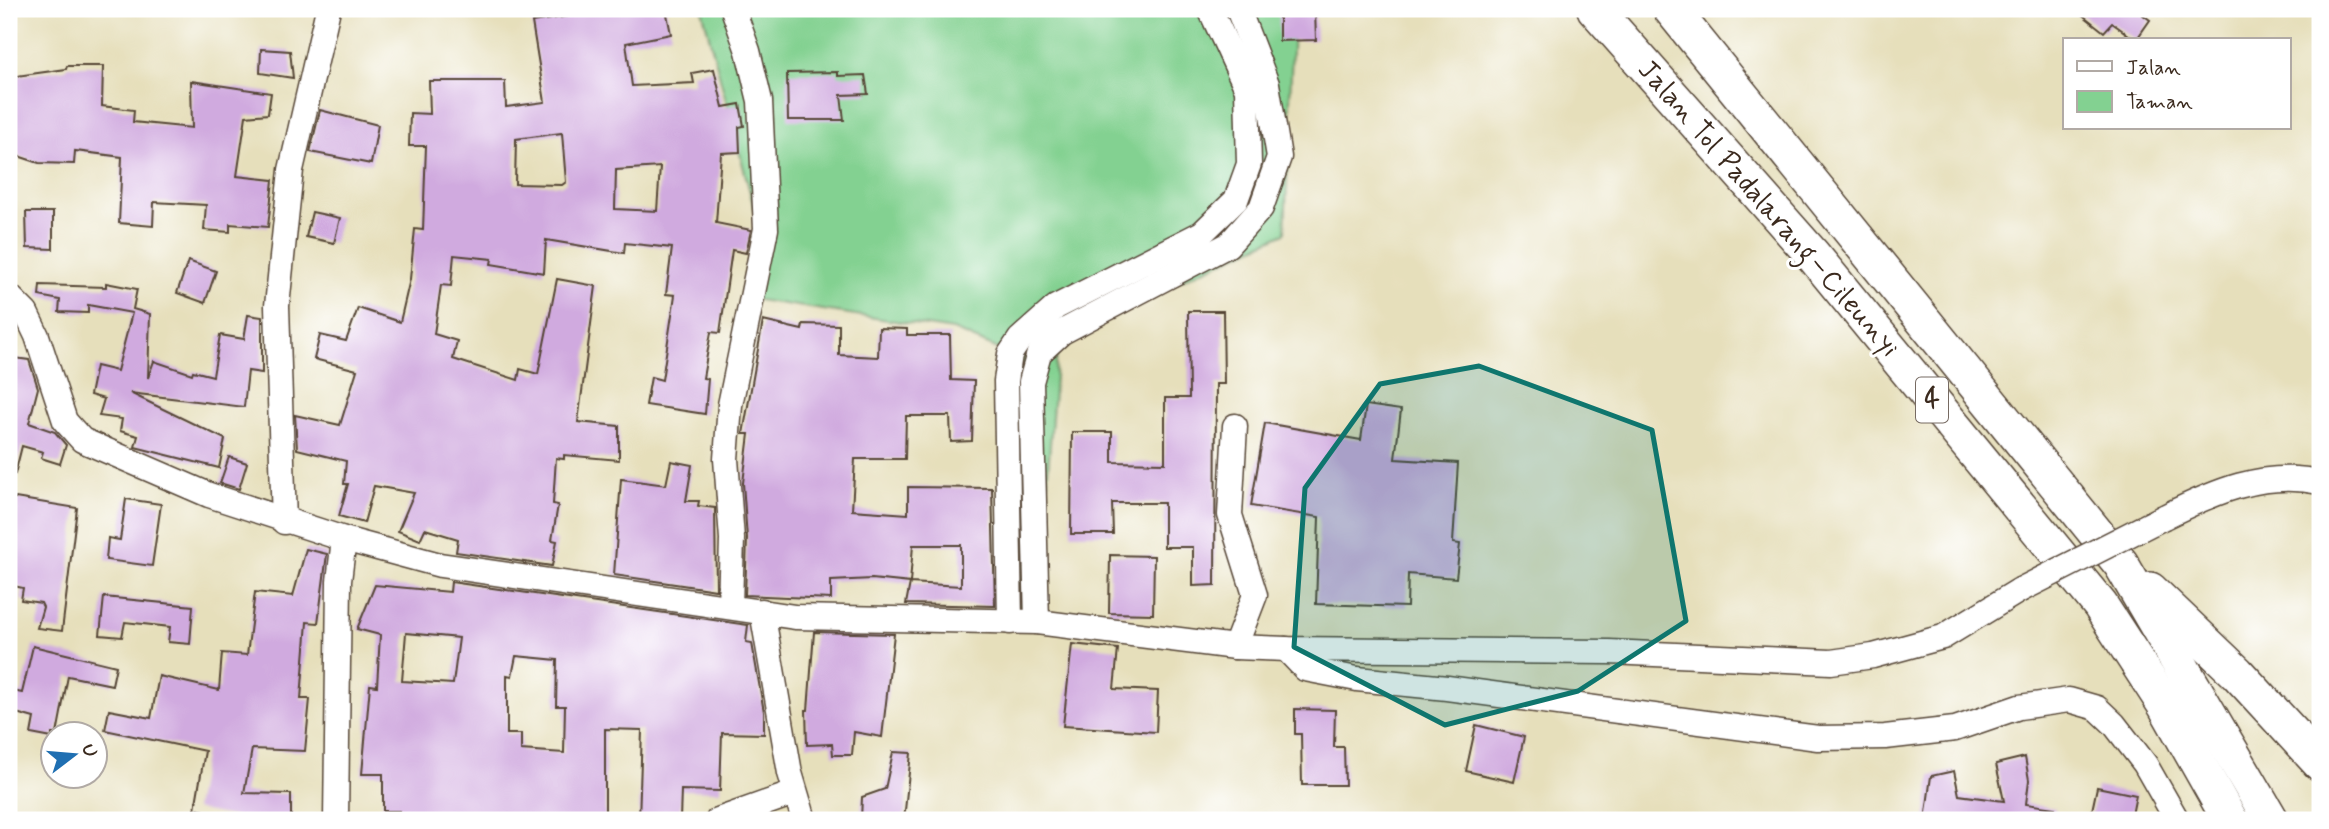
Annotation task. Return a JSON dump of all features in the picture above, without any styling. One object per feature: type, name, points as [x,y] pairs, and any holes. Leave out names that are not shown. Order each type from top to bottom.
[{"type":"highway","name":"Jalan Tol Padalarang–Cileunyi","points":[[1595,9],[1812,254],[2100,605],[2165,705],[2230,820]]},
{"type":"highway","name":"Jalan Tol Padalarang–Cileunyi","points":[[1671,9],[2122,564]]},
{"type":"highway","points":[[2122,564],[2237,673],[2320,763]]},
{"type":"highway","name":"4","points":[[2122,564],[2272,820]]},
{"type":"street","points":[[285,522],[277,306],[291,170],[328,9]]},
{"type":"street","points":[[730,606],[732,539],[726,459],[730,405],[766,229],[765,149],[760,101],[748,51],[733,9]]},
{"type":"street","points":[[1010,622],[1006,381],[1010,354],[1020,339],[1056,307],[1202,233],[1236,200],[1249,164],[1247,89],[1210,9]]},
{"type":"street","points":[[1037,622],[1031,382],[1039,353],[1062,332],[1228,245],[1261,208],[1279,157],[1267,84],[1238,9]]},
{"type":"street","points":[[9,296],[26,313],[37,336],[65,421],[82,440],[209,495],[285,522],[440,565],[794,617],[1037,622],[1235,647],[1609,652],[1831,662],[1873,656],[1943,637],[2020,590],[2164,517],[2234,485],[2275,479],[2320,482]]},
{"type":"street","points":[[1006,381],[1031,382]]},
{"type":"street","points":[[1235,426],[1230,515],[1255,595],[1235,647]]},
{"type":"street","points":[[336,820],[339,581],[344,539]]},
{"type":"street","points":[[762,611],[794,793],[804,820]]},
{"type":"street","points":[[1286,649],[1305,669],[1357,679],[1447,688],[1818,738],[1885,737],[1955,729],[2019,707],[2069,700],[2097,708],[2114,724],[2145,764],[2177,820]]},
{"type":"street","points":[[718,820],[794,793]]},
{"type":"highlighted area","points":[[1479,366],[1652,430],[1686,621],[1578,691],[1445,725],[1294,647],[1305,488],[1380,384]]},
{"type":"green space","points":[[702,9],[1287,9],[1293,23],[1285,233],[1058,336],[1037,622],[1010,622],[1010,354],[953,330],[751,299],[763,242]]},
{"type":"building","points":[[581,9],[666,9],[671,34],[626,43],[632,86],[694,83],[692,73],[714,69],[723,107],[740,104],[744,126],[739,127],[740,152],[721,153],[716,223],[751,230],[746,253],[732,250],[720,333],[711,332],[703,378],[708,379],[705,414],[646,405],[651,377],[662,380],[675,295],[666,294],[672,248],[625,243],[624,253],[546,240],[544,273],[491,264],[492,259],[454,255],[451,286],[441,285],[434,334],[457,341],[453,359],[518,380],[520,369],[538,374],[557,279],[596,286],[578,422],[619,426],[619,460],[564,455],[564,459],[556,458],[553,504],[558,505],[552,540],[557,541],[552,566],[456,552],[458,539],[425,529],[420,540],[398,531],[414,493],[374,486],[364,523],[339,516],[348,484],[344,484],[346,461],[297,449],[295,415],[340,425],[357,370],[314,359],[320,335],[346,341],[358,308],[400,322],[410,279],[415,229],[423,230],[426,146],[409,146],[410,113],[430,114],[429,81],[505,81],[506,107],[545,102],[532,22],[582,14]],"holes":[[[562,133],[566,182],[562,185],[515,184],[516,139]],[[660,167],[657,211],[615,209],[616,170]]]},
{"type":"building","points":[[2075,9],[2135,9],[2150,20],[2137,38],[2133,38],[2112,23],[2104,32]]},
{"type":"building","points":[[1279,10],[1315,10],[1316,40],[1279,41]]},
{"type":"building","points":[[261,49],[290,51],[293,78],[260,73]]},
{"type":"building","points":[[67,66],[103,66],[102,106],[134,110],[133,122],[192,128],[191,81],[271,93],[268,114],[246,116],[237,176],[273,180],[268,227],[230,224],[230,232],[204,230],[206,205],[154,202],[153,226],[119,223],[122,157],[75,151],[74,164],[39,163],[9,153],[9,77],[66,69]]},
{"type":"building","points":[[838,72],[838,76],[865,75],[868,94],[841,95],[844,120],[788,120],[787,73]]},
{"type":"building","points":[[320,110],[378,125],[371,164],[310,152]]},
{"type":"building","points":[[26,212],[53,212],[53,249],[27,248]]},
{"type":"building","points":[[312,212],[340,218],[334,243],[306,237]]},
{"type":"building","points":[[188,261],[216,271],[205,303],[177,293]]},
{"type":"building","points":[[106,283],[137,289],[133,309],[150,314],[148,378],[154,361],[192,374],[193,371],[213,376],[220,335],[244,339],[248,315],[262,317],[262,373],[248,371],[244,407],[130,393],[225,439],[219,468],[135,447],[138,436],[120,431],[122,419],[99,416],[104,399],[90,395],[96,366],[117,371],[132,313],[88,305],[88,313],[59,312],[60,300],[39,296],[40,285],[106,287]]},
{"type":"building","points":[[1188,311],[1223,311],[1224,384],[1216,384],[1215,585],[1193,586],[1193,547],[1164,547],[1164,503],[1112,503],[1113,534],[1071,534],[1072,432],[1112,432],[1112,462],[1165,463],[1165,398],[1189,398]]},
{"type":"building","points":[[763,321],[802,330],[803,324],[839,325],[839,355],[878,357],[879,328],[907,329],[907,335],[950,335],[951,380],[974,381],[972,441],[951,442],[950,416],[906,416],[905,459],[855,459],[852,510],[908,514],[908,487],[992,488],[995,606],[906,604],[910,583],[872,579],[831,581],[831,599],[745,595],[747,538],[743,483],[749,434],[743,434]],"holes":[[[913,545],[961,545],[961,586],[910,583]]]},
{"type":"building","points":[[14,358],[29,360],[38,388],[29,423],[55,432],[66,445],[60,464],[41,458],[43,452],[22,446],[15,474],[9,473],[9,404]]},
{"type":"building","points":[[1366,405],[1401,410],[1395,459],[1458,463],[1453,543],[1460,544],[1456,578],[1408,574],[1407,607],[1316,604],[1319,517],[1251,506],[1265,423],[1361,440]]},
{"type":"building","points":[[229,457],[247,463],[239,489],[220,483]]},
{"type":"building","points":[[671,461],[692,465],[686,501],[699,501],[698,506],[715,508],[716,590],[614,575],[621,479],[666,485]]},
{"type":"building","points":[[9,497],[77,508],[62,631],[37,628],[43,607],[41,603],[21,600],[23,588],[9,585]]},
{"type":"building","points":[[126,499],[161,504],[152,566],[106,560],[108,538],[120,540]]},
{"type":"building","points":[[306,549],[327,554],[318,623],[307,622],[301,699],[310,699],[305,751],[252,749],[244,793],[291,794],[291,820],[252,820],[195,809],[205,751],[108,731],[109,710],[151,718],[159,676],[219,690],[222,653],[247,655],[255,592],[293,596]]},
{"type":"building","points":[[1110,555],[1154,556],[1153,614],[1109,613]]},
{"type":"building","points":[[451,582],[748,625],[746,642],[752,643],[764,712],[764,734],[722,733],[720,791],[681,790],[680,820],[639,820],[642,730],[605,729],[605,820],[399,820],[399,811],[383,811],[383,774],[362,774],[370,685],[377,686],[380,635],[357,629],[375,585],[450,592]],"holes":[[[406,633],[459,638],[453,684],[402,681]],[[516,656],[557,660],[556,706],[565,706],[564,753],[521,750],[521,734],[507,734],[507,675],[512,676]]]},
{"type":"building","points":[[104,597],[193,606],[190,644],[168,642],[170,627],[125,622],[122,637],[100,635]]},
{"type":"building","points":[[814,632],[894,634],[882,737],[854,732],[852,755],[833,755],[832,744],[807,745],[806,710]]},
{"type":"building","points":[[1072,644],[1118,649],[1114,689],[1158,691],[1156,732],[1063,726]]},
{"type":"building","points":[[33,646],[116,666],[112,685],[68,676],[60,720],[38,720],[38,735],[31,734],[34,718],[9,711],[9,690],[22,693]]},
{"type":"building","points":[[1295,709],[1335,710],[1334,747],[1344,747],[1345,785],[1302,785],[1301,734],[1295,734]]},
{"type":"building","points":[[1476,725],[1524,737],[1514,782],[1466,771]]},
{"type":"building","points":[[893,752],[911,753],[904,820],[861,820],[862,797],[885,789]]},
{"type":"building","points":[[2025,757],[2029,780],[2026,804],[2055,808],[2054,820],[1925,820],[1931,776],[1954,771],[1959,795],[2004,801],[1996,764]]},
{"type":"building","points":[[2097,787],[2136,795],[2131,820],[2090,820]]}]
